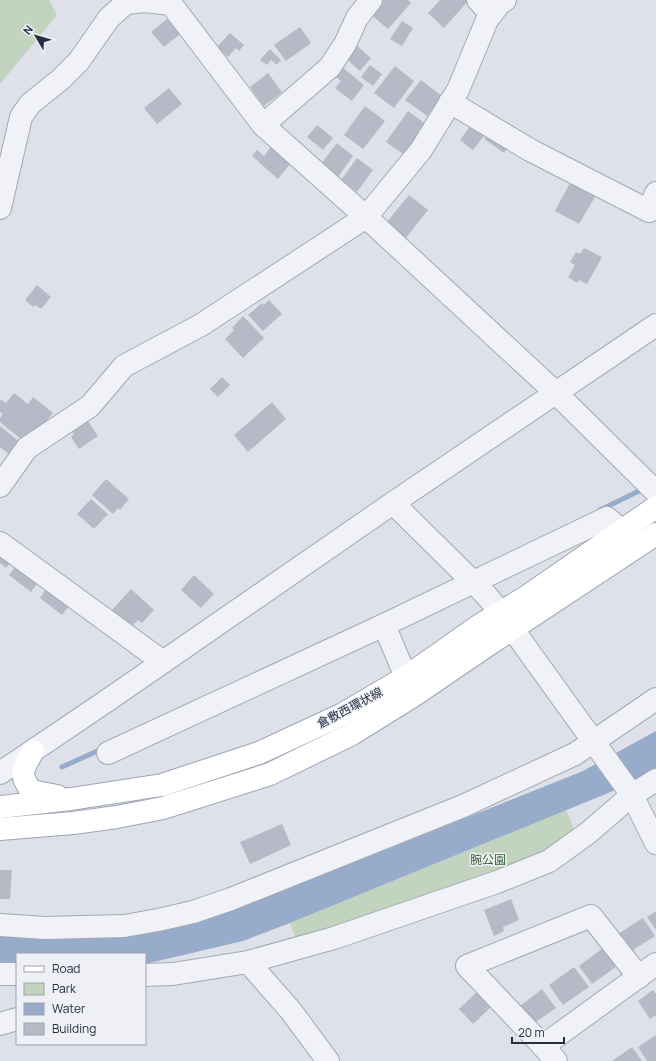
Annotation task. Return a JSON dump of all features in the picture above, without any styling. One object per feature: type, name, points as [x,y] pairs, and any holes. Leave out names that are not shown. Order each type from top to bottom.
[{"type":"main road","name":"倉敷西環状線","points":[[0,829],[117,818],[163,808],[270,774],[352,734],[413,696],[622,531],[656,507]]},
{"type":"main road","name":"倉敷西環状線","points":[[0,808],[71,799],[162,784],[259,753],[341,715],[406,677],[477,627],[507,621],[656,534]]},
{"type":"main road","points":[[33,752],[23,771],[25,782],[30,791],[71,799]]},
{"type":"street","points":[[263,125],[330,67],[345,44],[357,18],[371,0]]},
{"type":"street","points":[[0,208],[21,117],[30,104],[61,79],[79,61],[109,18],[126,3],[145,1],[171,4],[263,125],[366,217],[556,393],[656,492]]},
{"type":"street","points":[[0,486],[27,448],[90,406],[124,366],[201,325],[366,217],[421,150],[458,90],[487,20],[491,5]]},
{"type":"street","points":[[450,102],[530,150],[648,211],[656,193]]},
{"type":"street","points":[[0,773],[164,662],[393,503],[656,325]]},
{"type":"street","points":[[393,503],[486,595],[507,621],[632,795],[656,843]]},
{"type":"street","points":[[108,753],[384,625],[607,518],[622,531]]},
{"type":"street","points":[[0,543],[164,662]]},
{"type":"street","points":[[384,625],[406,677]]},
{"type":"street","points":[[0,925],[45,928],[124,926],[193,912],[231,899],[463,806],[575,754],[656,699]]},
{"type":"street","points":[[146,975],[173,974],[248,962],[334,938],[497,882],[549,861],[588,833],[632,795],[656,780]]},
{"type":"street","points":[[639,977],[591,916],[467,966],[549,1053],[656,964]]},
{"type":"street","points":[[248,962],[291,1011],[328,1061]]},
{"type":"street","points":[[0,974],[16,974]]},
{"type":"street","points":[[0,1024],[16,1018]]},
{"type":"green space","points":[[0,0],[49,0],[57,15],[0,84]]},
{"type":"green space","name":"腕公園","points":[[566,810],[574,828],[554,848],[493,875],[397,909],[296,939],[290,923]]},
{"type":"water","points":[[656,731],[656,768],[618,789],[243,941],[146,964],[146,953],[16,953],[16,964],[0,963],[0,933],[74,938],[123,934],[199,920],[380,852],[583,771]]},
{"type":"building","points":[[381,0],[408,0],[411,3],[388,29],[369,13]]},
{"type":"building","points":[[440,0],[468,1],[444,28],[428,13]]},
{"type":"building","points":[[167,19],[180,34],[164,47],[151,32]]},
{"type":"building","points":[[402,21],[413,28],[402,46],[390,39]]},
{"type":"building","points":[[300,27],[311,43],[286,61],[274,45]]},
{"type":"building","points":[[230,33],[244,45],[239,51],[236,48],[228,57],[217,47]]},
{"type":"building","points":[[354,43],[371,58],[360,71],[343,56]]},
{"type":"building","points":[[270,49],[281,60],[277,65],[271,60],[267,65],[260,60]]},
{"type":"building","points":[[370,65],[382,74],[373,86],[361,77]]},
{"type":"building","points":[[395,66],[414,81],[394,108],[374,93]]},
{"type":"building","points":[[342,67],[364,85],[352,101],[335,88],[341,81],[335,76]]},
{"type":"building","points":[[268,73],[282,92],[264,106],[250,87]]},
{"type":"building","points":[[421,80],[442,96],[427,116],[405,100]]},
{"type":"building","points":[[169,88],[182,104],[157,124],[144,108]]},
{"type":"building","points":[[365,106],[385,121],[363,149],[344,135]]},
{"type":"building","points":[[408,111],[427,125],[406,156],[386,142]]},
{"type":"building","points":[[473,122],[487,132],[473,150],[460,140]]},
{"type":"building","points":[[317,125],[333,138],[323,150],[307,137]]},
{"type":"building","points":[[491,129],[511,142],[504,153],[484,139]]},
{"type":"building","points":[[337,143],[353,156],[338,177],[321,164]]},
{"type":"building","points":[[271,147],[290,164],[278,179],[252,156],[257,150],[264,156]]},
{"type":"building","points":[[357,158],[373,170],[357,192],[341,180]]},
{"type":"building","points":[[570,183],[595,197],[579,224],[555,211]]},
{"type":"building","points":[[409,195],[428,210],[405,239],[386,223]]},
{"type":"building","points":[[584,248],[602,257],[587,284],[579,280],[577,283],[568,277],[575,265],[570,262],[576,252],[580,254]]},
{"type":"building","points":[[37,285],[51,297],[41,309],[35,305],[33,307],[25,300]]},
{"type":"building","points":[[269,300],[282,314],[263,331],[248,315],[262,303],[264,305]]},
{"type":"building","points":[[243,316],[264,338],[243,358],[225,339],[234,330],[232,328]]},
{"type":"building","points":[[222,377],[230,385],[218,397],[210,389]]},
{"type":"building","points":[[14,393],[28,404],[33,397],[53,413],[36,434],[31,430],[22,440],[0,422],[0,418],[3,414],[0,412],[0,399],[6,403]]},
{"type":"building","points":[[272,402],[286,419],[248,452],[234,435]]},
{"type":"building","points":[[85,417],[98,436],[79,449],[71,437],[74,434],[70,428]]},
{"type":"building","points":[[0,426],[22,444],[12,457],[0,447]]},
{"type":"building","points":[[106,479],[129,499],[120,510],[118,508],[113,514],[92,495]]},
{"type":"building","points":[[91,499],[108,514],[94,529],[77,514]]},
{"type":"building","points":[[0,545],[15,556],[6,568],[0,563]]},
{"type":"building","points":[[20,560],[42,577],[31,592],[9,575]]},
{"type":"building","points":[[194,575],[214,594],[201,608],[181,590]]},
{"type":"building","points":[[50,584],[73,601],[62,615],[40,598]]},
{"type":"building","points":[[131,589],[154,610],[142,623],[138,620],[131,627],[112,610]]},
{"type":"building","points":[[282,824],[291,845],[250,864],[240,842]]},
{"type":"building","points":[[0,870],[12,870],[10,899],[0,899]]},
{"type":"building","points":[[511,899],[519,920],[503,927],[504,931],[494,936],[484,910]]},
{"type":"building","points":[[656,911],[656,930],[647,917]]},
{"type":"building","points":[[643,918],[655,936],[630,952],[618,934]]},
{"type":"building","points":[[603,948],[617,966],[592,984],[579,966]]},
{"type":"building","points":[[574,967],[589,987],[563,1005],[549,985]]},
{"type":"building","points":[[542,989],[556,1008],[533,1024],[520,1006]]},
{"type":"building","points":[[653,990],[656,994],[656,1015],[650,1019],[638,1001]]},
{"type":"building","points":[[477,992],[491,1007],[473,1024],[459,1009]]},
{"type":"building","points":[[656,1035],[656,1061],[647,1061],[638,1047]]},
{"type":"building","points":[[632,1047],[642,1061],[612,1061]]},
{"type":"waterway","points":[[600,510],[641,490],[644,487]]},
{"type":"waterway","points":[[62,767],[104,748]]}]
